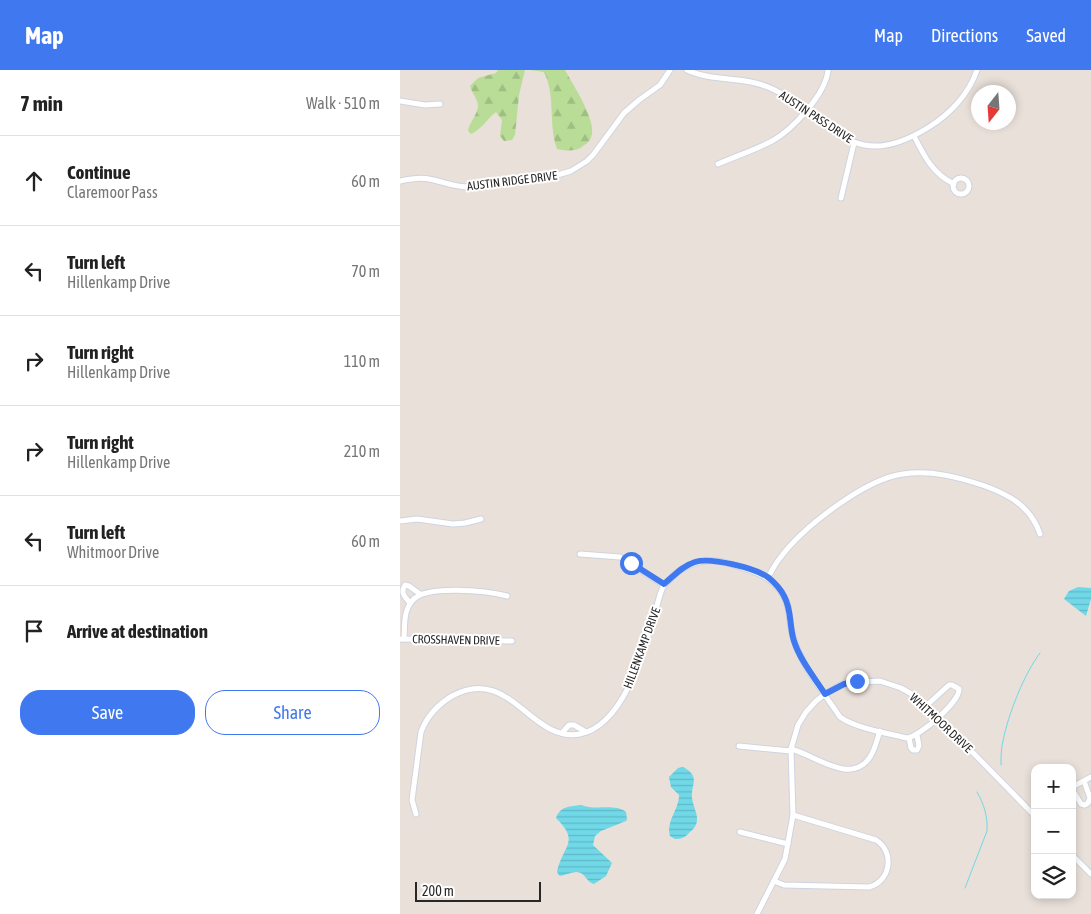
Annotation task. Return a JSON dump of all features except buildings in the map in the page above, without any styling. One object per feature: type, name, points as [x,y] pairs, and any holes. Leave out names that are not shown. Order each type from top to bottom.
[{"type":"street","name":"AUSTIN RIDGE DRIVE","points":[[400,180],[414,178],[429,179],[458,187],[470,187],[554,176],[571,171],[593,155],[624,113],[638,100],[660,85],[670,70]]},
{"type":"street","name":"AUSTIN PASS DRIVE","points":[[687,70],[707,76],[768,86],[794,100],[841,136],[854,143],[884,145],[914,136],[935,123],[952,109],[966,92],[977,70]]},
{"type":"street","points":[[718,164],[774,140],[789,128],[821,91],[828,76],[828,70]]},
{"type":"street","points":[[400,102],[424,105],[440,104]]},
{"type":"street","points":[[914,136],[929,164],[935,171],[954,184]]},
{"type":"street","points":[[841,198],[854,143]]},
{"type":"street","points":[[768,577],[785,552],[808,528],[828,512],[886,478],[902,474],[940,474],[966,479],[994,489],[1010,497],[1023,507],[1036,521],[1040,534]]},
{"type":"street","points":[[400,521],[417,519],[453,524],[481,519]]},
{"type":"street","points":[[580,554],[620,557],[664,584],[680,569],[695,562],[703,561],[724,562],[768,577],[784,594],[789,607],[793,640],[803,660],[840,717],[846,722],[854,726],[909,738],[917,735],[938,717],[958,697],[959,689],[949,685],[926,706]]},
{"type":"street","name":"HILLENKAMP DRIVE","points":[[586,732],[592,730],[610,715],[621,702],[631,684],[664,584]]},
{"type":"street","points":[[410,603],[403,596],[402,588],[409,586],[420,594]]},
{"type":"street","points":[[402,639],[406,610],[410,603],[420,594],[434,590],[494,592],[507,596]]},
{"type":"street","name":"CROSSHAVEN DRIVE","points":[[402,639],[512,641]]},
{"type":"street","name":"WHITMOOR DRIVE","points":[[757,914],[783,865],[788,844],[793,815],[791,750],[796,732],[802,718],[825,694],[844,684],[880,680],[901,688],[938,717],[1031,812]]},
{"type":"street","points":[[416,814],[412,800],[420,732],[435,708],[464,690],[479,687],[491,690],[502,695],[543,725],[562,733],[575,734],[586,732]]},
{"type":"street","points":[[562,733],[570,725],[574,725],[586,732]]},
{"type":"street","points":[[739,746],[802,752],[842,770],[852,769],[862,765],[870,757],[880,731]]},
{"type":"street","points":[[909,738],[911,748],[917,750],[919,746],[917,735]]},
{"type":"street","points":[[1076,786],[1091,777]]},
{"type":"street","points":[[1076,795],[1081,804],[1085,805],[1088,803],[1090,798],[1084,781]]},
{"type":"street","points":[[774,882],[784,885],[869,887],[877,884],[887,869],[887,852],[881,843],[876,840],[793,815]]},
{"type":"street","points":[[740,832],[788,844]]},
{"type":"street","points":[[1076,859],[1091,874]]},
{"type":"green space","points":[[498,70],[525,70],[519,95],[515,135],[512,140],[504,141],[500,136],[502,120],[496,112],[475,132],[471,134],[468,131],[477,112],[478,105],[470,86],[478,78],[496,73]]},
{"type":"green space","points":[[530,70],[565,70],[590,119],[592,134],[586,144],[574,150],[557,149],[554,139],[548,81],[544,72]]},
{"type":"water","points":[[1078,587],[1091,588],[1091,599],[1086,616],[1064,599],[1069,591]]},
{"type":"water","points":[[683,767],[693,777],[692,798],[697,820],[694,829],[686,836],[675,839],[670,836],[669,830],[679,795],[671,787],[669,777],[678,768]]},
{"type":"water","points":[[581,805],[587,807],[611,807],[626,812],[626,821],[601,831],[595,836],[593,845],[612,863],[606,876],[594,884],[580,873],[575,872],[560,876],[557,871],[569,838],[563,826],[556,818],[563,809]]},
{"type":"waterway","points":[[1001,765],[1002,744],[1013,707],[1028,672],[1040,653]]},
{"type":"waterway","points":[[965,888],[987,831],[985,811],[977,792]]},
{"type":"route","points":[[631,563],[664,584],[680,569],[695,562],[703,561],[724,562],[768,577],[784,594],[789,607],[793,640],[803,660],[825,694],[844,684],[857,681]]}]
